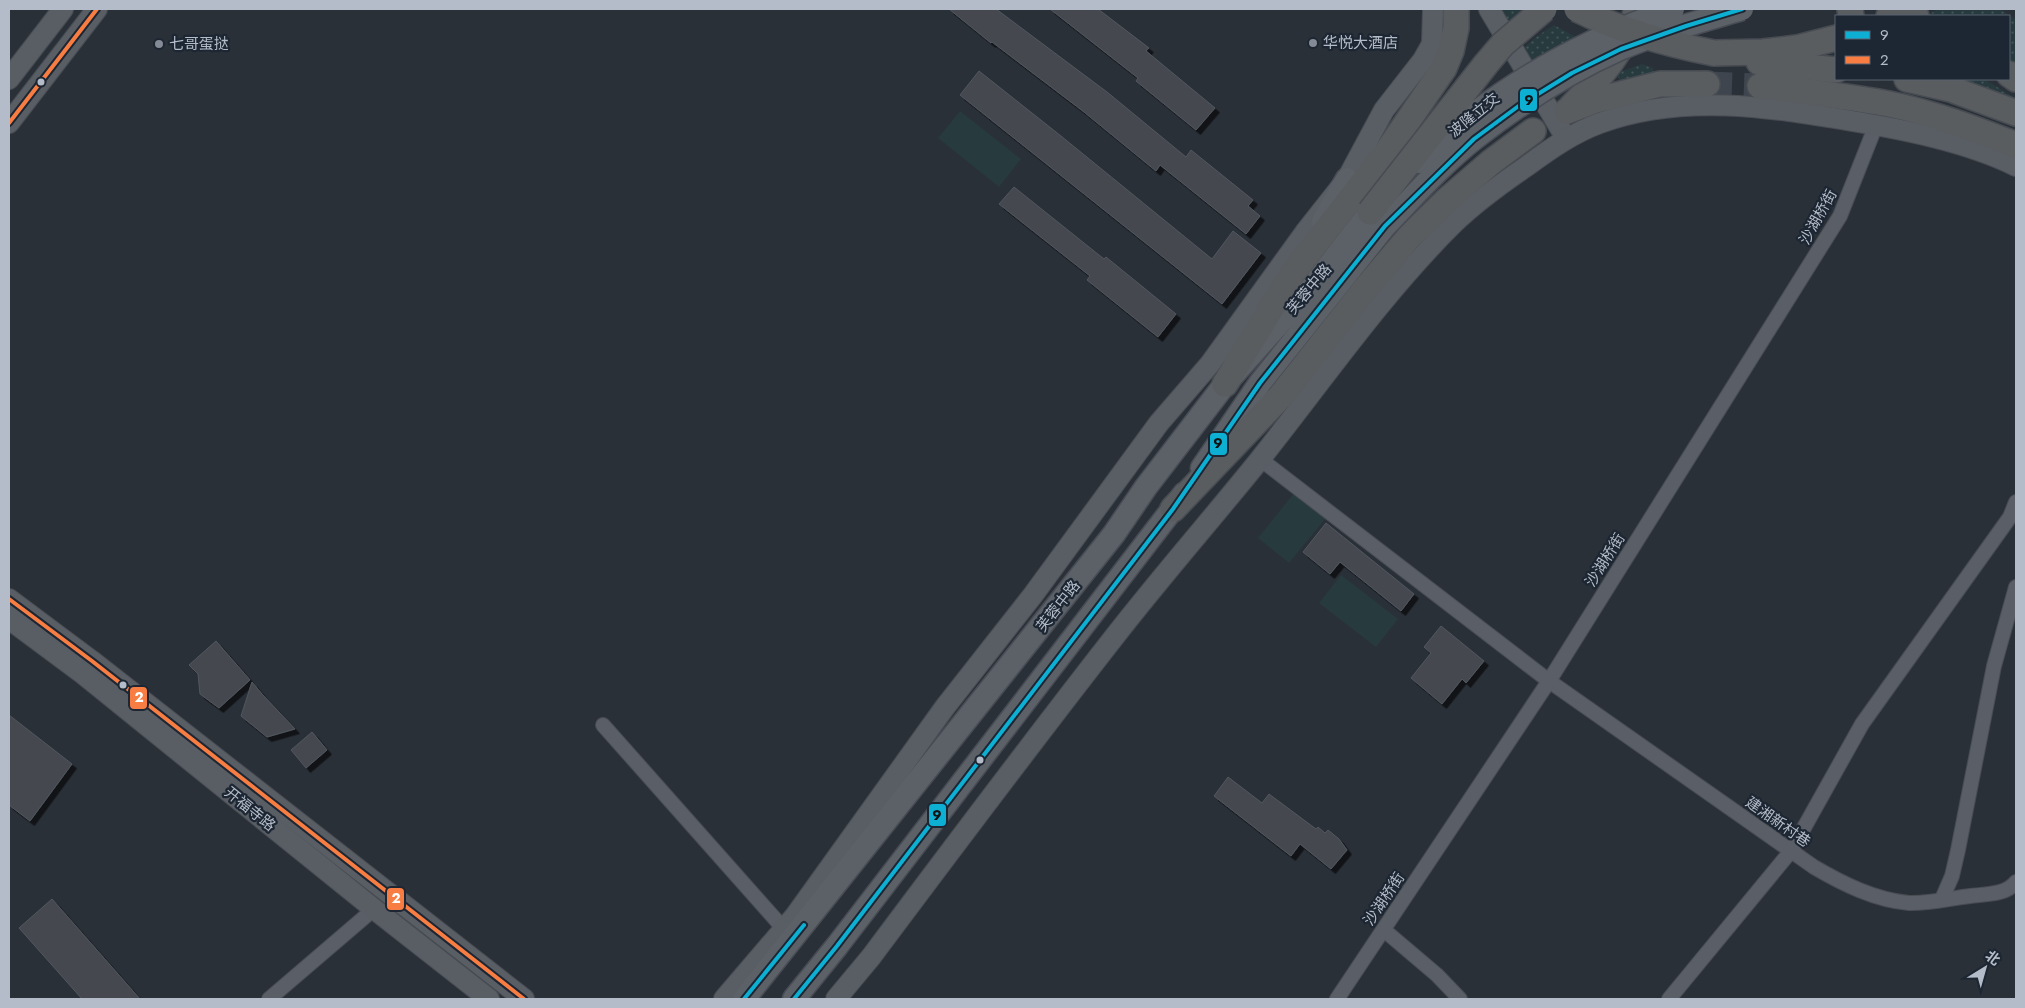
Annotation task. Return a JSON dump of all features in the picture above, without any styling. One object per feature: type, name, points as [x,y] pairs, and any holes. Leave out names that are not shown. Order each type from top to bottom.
[{"type":"highway","points":[[1225,384],[1292,274],[1384,156],[1444,68],[1451,51],[1456,28],[1456,9]]},
{"type":"highway","points":[[1377,219],[1486,64],[1503,44],[1544,9]]},
{"type":"highway","points":[[1577,9],[1621,28],[1668,44],[1769,63],[1835,70]]},
{"type":"highway","points":[[1637,9],[1623,43],[1605,71],[1567,111],[1593,101],[1660,84],[1706,84]]},
{"type":"highway","points":[[1891,15],[1902,9],[1914,15]]},
{"type":"highway","points":[[1714,53],[1763,52],[1788,49],[1835,38]]},
{"type":"highway","points":[[1889,80],[1926,114]]},
{"type":"highway","points":[[1912,80],[1950,89],[2016,113]]},
{"type":"highway","points":[[1760,86],[1889,104],[1977,129],[2016,145]]},
{"type":"highway","points":[[1173,510],[1280,397],[1364,289],[1410,236],[1482,169],[1533,132]]},
{"type":"main road","name":"波隆立交","points":[[1377,219],[1426,155],[1467,118],[1505,90],[1543,66],[1584,45],[1643,19],[1673,9]]},
{"type":"main road","name":"波隆立交","points":[[1377,219],[1416,194],[1474,139],[1520,105],[1572,73],[1621,49],[1742,9]]},
{"type":"main road","points":[[1292,274],[1347,179]]},
{"type":"main road","name":"芙蓉中路","points":[[744,999],[1114,534],[1146,487],[1225,384],[1377,219]]},
{"type":"main road","name":"芙蓉中路","points":[[794,999],[837,946],[1173,510],[1260,383],[1377,219]]},
{"type":"street","points":[[9,79],[63,9]]},
{"type":"street","points":[[9,124],[97,9]]},
{"type":"street","points":[[724,999],[795,916],[945,706],[1033,595],[1159,423],[1210,364],[1306,231],[1347,179],[1384,110],[1423,60],[1432,44],[1433,9]]},
{"type":"street","points":[[1489,9],[1566,138]]},
{"type":"street","points":[[836,999],[871,957],[1116,634],[1260,459],[1368,321],[1417,263],[1455,222],[1493,191],[1566,138],[1601,122],[1638,113],[1710,104],[1779,108],[1876,125],[1938,140],[2004,160],[2016,166]]},
{"type":"street","name":"沙湖桥街","points":[[1337,999],[1548,681],[1840,216],[1876,125]]},
{"type":"street","name":"建湘新村巷","points":[[1260,459],[1548,681],[1790,851],[1840,882],[1874,896],[1910,903],[1992,894],[2011,889],[2016,882]]},
{"type":"street","points":[[1669,999],[1790,851],[1862,724],[2013,521],[2016,502]]},
{"type":"street","points":[[1942,899],[1952,876],[1994,666],[2016,587]]},
{"type":"street","name":"开福寺路","points":[[9,599],[92,661],[524,999]]},
{"type":"street","name":"开福寺路","points":[[9,619],[83,674],[374,909],[490,999]]},
{"type":"street","points":[[603,725],[784,929]]},
{"type":"street","points":[[269,999],[374,909]]},
{"type":"street","points":[[1384,930],[1437,975],[1460,999]]},
{"type":"green space","points":[[1493,9],[1526,9],[1505,32]]},
{"type":"green space","points":[[1938,9],[2000,9],[2009,15],[1928,15]]},
{"type":"green space","points":[[2010,16],[2015,19],[2016,71],[2010,67]]},
{"type":"green space","points":[[1554,25],[1581,40],[1530,69],[1519,52]]},
{"type":"green space","points":[[1642,64],[1653,68],[1654,73],[1620,83],[1617,73]]},
{"type":"green space","points":[[1935,80],[1986,80],[2015,98],[2009,106]]},
{"type":"green space","points":[[960,111],[1021,159],[999,187],[938,138]]},
{"type":"green space","points":[[1295,492],[1326,518],[1289,563],[1258,538]]},
{"type":"green space","points":[[1341,575],[1398,619],[1376,647],[1319,603]]},
{"type":"building","points":[[949,9],[996,9],[1107,92],[1186,157],[1191,150],[1253,200],[1248,206],[1260,216],[1246,234],[1160,165],[1156,171],[1084,112],[991,43]]},
{"type":"building","points":[[1050,9],[1098,9],[1149,48],[1146,51],[1215,108],[1196,130],[1136,81],[1138,78]]},
{"type":"building","points":[[979,71],[1212,259],[1233,231],[1261,253],[1222,304],[960,95]]},
{"type":"building","points":[[1014,187],[1104,259],[1106,257],[1176,314],[1158,337],[1087,280],[1090,276],[999,204]]},
{"type":"building","points":[[1326,523],[1414,594],[1401,611],[1340,562],[1330,574],[1303,552]]},
{"type":"building","points":[[1441,626],[1484,661],[1466,683],[1462,679],[1442,704],[1411,678],[1431,653],[1424,647]]},
{"type":"building","points":[[216,641],[250,680],[219,708],[200,694],[198,674],[189,665]]},
{"type":"building","points":[[252,682],[295,729],[267,737],[241,716]]},
{"type":"building","points":[[9,715],[72,764],[30,821],[9,805]]},
{"type":"building","points":[[312,732],[327,750],[306,768],[291,750]]},
{"type":"building","points":[[1228,777],[1262,803],[1269,794],[1316,829],[1318,827],[1325,833],[1328,830],[1339,839],[1347,850],[1331,869],[1300,844],[1291,856],[1214,796]]},
{"type":"building","points":[[52,899],[140,999],[82,999],[19,928]]},
{"type":"tunnel","points":[[1707,84],[1760,86]]},
{"type":"transit line","name":"2","points":[[9,123],[97,9]]},
{"type":"transit line","name":"9","points":[[794,999],[837,946],[1173,509],[1260,383],[1385,226],[1474,139],[1520,105],[1572,73],[1621,49],[1742,9]]},
{"type":"transit line","name":"2","points":[[9,599],[92,661],[524,999]]},
{"type":"transit line","name":"9","points":[[744,999],[804,925]]},
{"type":"place","name":"华悦大酒店","points":[[1313,43]]},
{"type":"place","name":"七哥蛋挞","points":[[159,44]]}]
